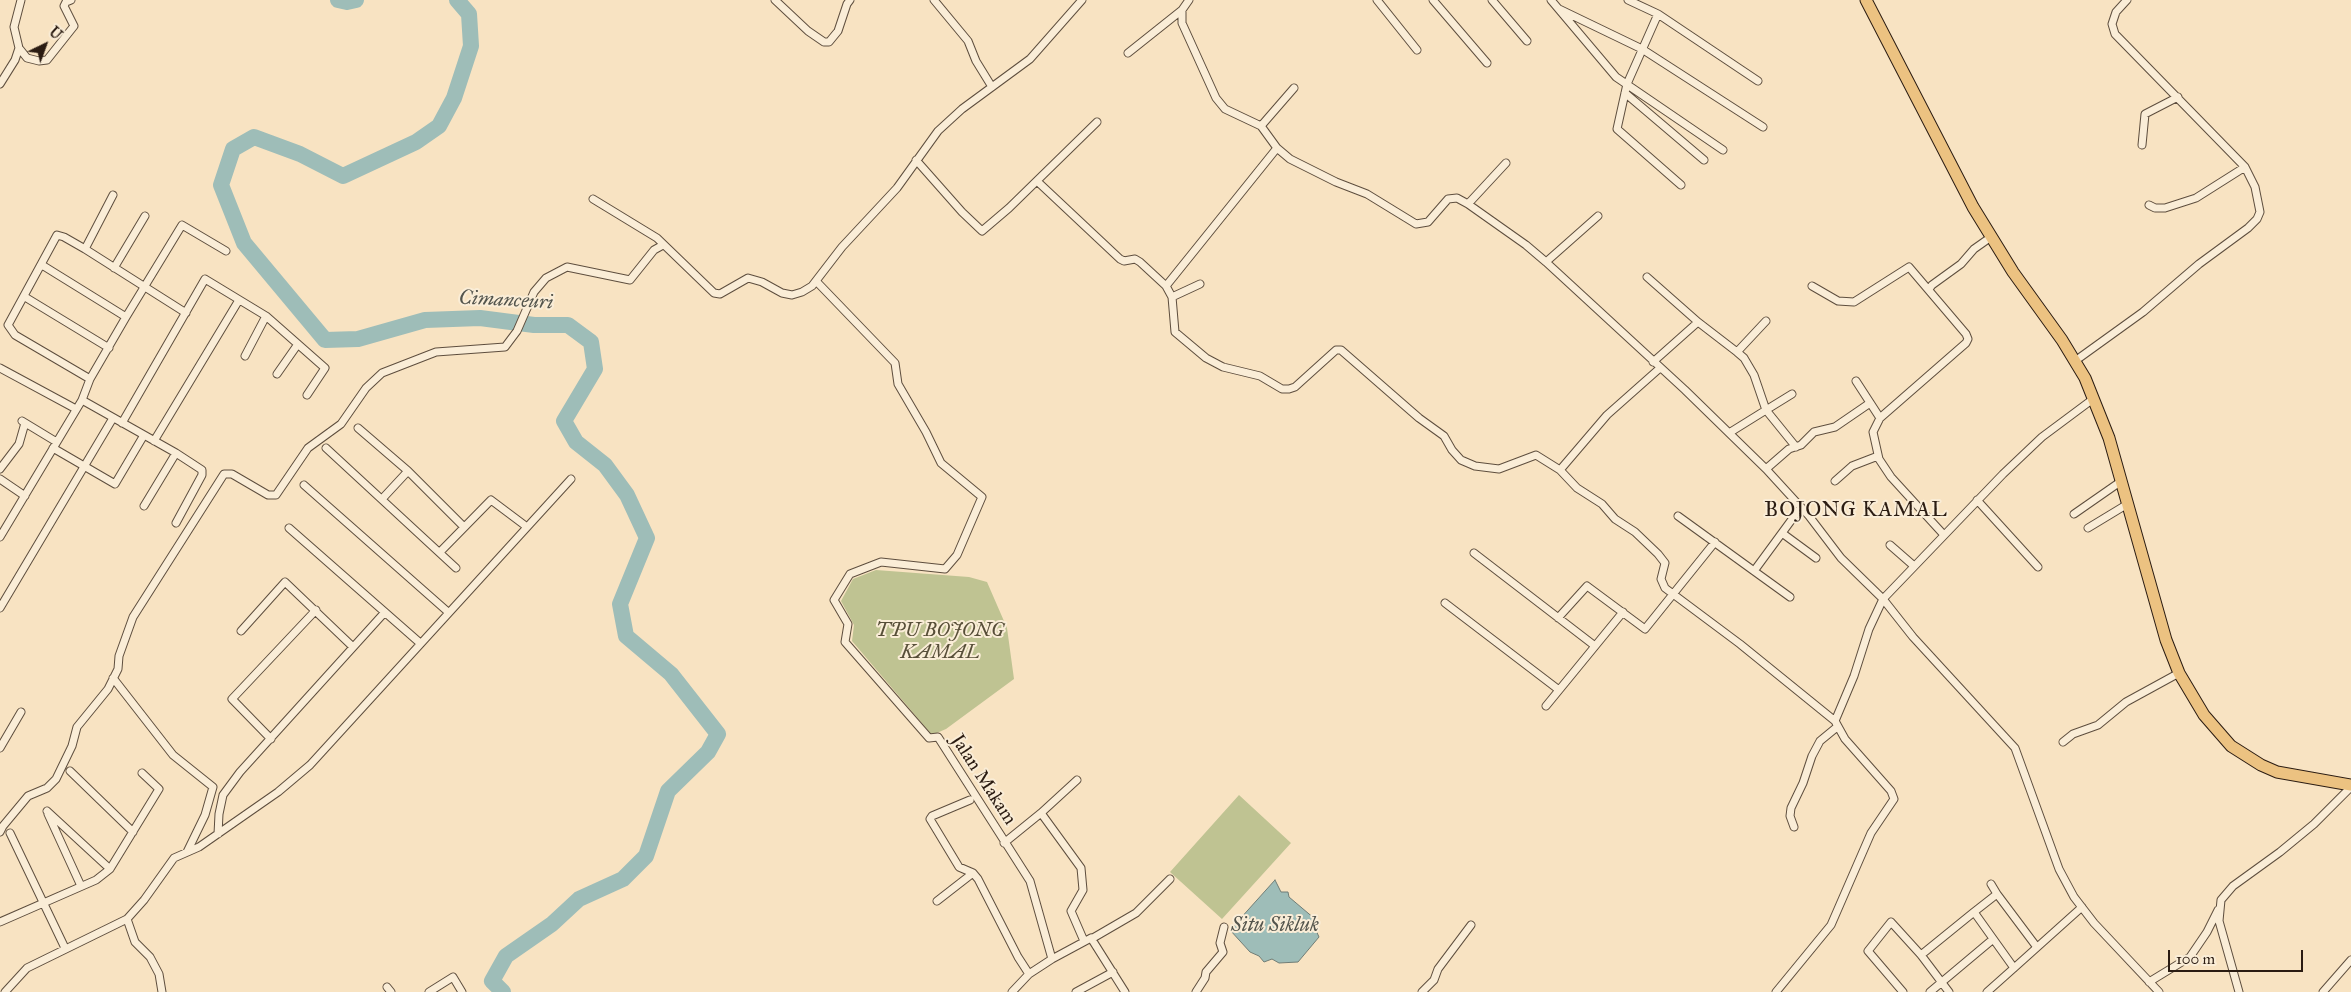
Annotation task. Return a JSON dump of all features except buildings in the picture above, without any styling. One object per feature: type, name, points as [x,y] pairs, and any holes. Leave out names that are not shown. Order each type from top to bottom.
[{"type":"main road","points":[[1866,0],[1955,173],[1991,237],[2075,361],[2093,399],[2108,438],[2166,640],[2180,673],[2204,715],[2218,733],[2244,757],[2277,772],[2351,786]]},
{"type":"street","points":[[21,0],[14,27],[19,48],[27,58],[47,60],[74,26],[64,6],[66,2],[71,0]]},
{"type":"street","points":[[775,0],[808,31],[824,42],[829,42],[838,31],[850,0]]},
{"type":"street","points":[[934,0],[968,41],[976,61],[992,87]]},
{"type":"street","points":[[593,199],[645,229],[717,294],[748,278],[762,282],[782,293],[792,295],[808,289],[842,247],[896,188],[938,131],[962,109],[1017,70],[1043,47],[1082,0]]},
{"type":"street","points":[[1377,0],[1417,50]]},
{"type":"street","points":[[1433,0],[1487,63]]},
{"type":"street","points":[[1492,0],[1527,41]]},
{"type":"street","points":[[1551,0],[1616,77],[1723,150]]},
{"type":"street","points":[[1628,0],[1658,14],[1758,81]]},
{"type":"street","points":[[2075,361],[2144,312],[2199,264],[2257,219],[2260,203],[2255,187],[2245,167],[2115,34],[2112,24],[2116,12],[2127,0]]},
{"type":"street","points":[[1128,54],[1182,10],[1187,1]]},
{"type":"street","points":[[1559,9],[1642,49],[1763,127]]},
{"type":"street","points":[[1182,10],[1182,23],[1220,104],[1229,112],[1261,126],[1277,148],[1290,158],[1336,182],[1367,194],[1416,224],[1428,222],[1448,199],[1457,198],[1468,204],[1526,245],[1546,262],[1766,469],[1801,507],[1841,558],[1883,599],[1913,636],[2015,748],[2059,868],[2074,897],[2159,992]]},
{"type":"street","points":[[1658,14],[1627,84],[1616,129],[1681,185]]},
{"type":"street","points":[[0,84],[15,60],[19,48]]},
{"type":"street","points":[[1261,126],[1294,88]]},
{"type":"street","points":[[1625,93],[1704,160]]},
{"type":"street","points":[[2142,145],[2145,114],[2178,97]]},
{"type":"street","points":[[916,160],[982,231],[1038,182],[1097,122]]},
{"type":"street","points":[[1166,286],[1277,148]]},
{"type":"street","points":[[1468,204],[1506,164]]},
{"type":"street","points":[[2149,205],[2155,208],[2165,208],[2196,198],[2245,167]]},
{"type":"street","points":[[1038,182],[1120,260],[1135,259],[1166,286],[1172,297],[1175,332],[1193,349],[1223,367],[1260,376],[1282,389],[1290,389],[1336,350],[1341,350],[1419,418],[1444,436],[1452,450],[1461,460],[1475,466],[1499,469],[1536,455],[1560,470],[1584,494],[1602,504],[1615,519],[1640,536],[1658,554],[1665,563],[1662,583],[1740,644],[1836,724],[1865,764],[1891,792],[1894,799],[1871,833],[1831,924],[1776,992]]},
{"type":"street","points":[[85,249],[113,195]]},
{"type":"street","points":[[114,268],[145,216]]},
{"type":"street","points":[[1546,262],[1598,216]]},
{"type":"street","points":[[0,537],[82,400],[90,379],[126,317],[182,225],[226,252]]},
{"type":"street","points":[[90,379],[10,330],[9,321],[25,297],[57,236],[64,237],[85,249],[186,313]]},
{"type":"street","points":[[1929,289],[1961,264],[1974,249],[1991,237]]},
{"type":"street","points":[[0,832],[28,796],[47,788],[56,779],[72,746],[81,720],[108,689],[133,617],[224,474],[232,474],[268,496],[276,495],[304,452],[341,424],[374,379],[436,352],[500,349],[505,347],[517,331],[539,285],[558,270],[572,268],[630,280],[654,250],[663,245]]},
{"type":"street","points":[[42,265],[126,317]]},
{"type":"street","points":[[1812,286],[1838,301],[1854,302],[1910,267],[1929,289],[1930,294],[1966,334],[1967,341],[1880,418],[1873,432],[1878,456],[1891,477],[1944,535]]},
{"type":"street","points":[[1647,278],[1698,322],[1738,352],[1752,371],[1766,410],[1796,447]]},
{"type":"street","points":[[122,423],[205,279],[266,316],[325,368],[307,395]]},
{"type":"street","name":"Jalan Makam","points":[[816,281],[894,363],[898,384],[926,432],[940,463],[982,497],[957,555],[945,569],[881,562],[850,574],[834,600],[848,624],[844,642],[929,738],[938,737],[1030,881],[1052,959]]},
{"type":"street","points":[[1172,297],[1200,284]]},
{"type":"street","points":[[25,297],[109,348]]},
{"type":"street","points":[[154,441],[239,300]]},
{"type":"street","points":[[245,356],[266,316]]},
{"type":"street","points":[[1738,352],[1766,321]]},
{"type":"street","points":[[1653,362],[1698,322]]},
{"type":"street","points":[[278,374],[298,344]]},
{"type":"street","points":[[0,368],[76,409]]},
{"type":"street","points":[[1560,470],[1608,415],[1660,368]]},
{"type":"street","points":[[1856,381],[1880,418]]},
{"type":"street","points":[[1729,433],[1792,394]]},
{"type":"street","points":[[1794,827],[1790,816],[1791,808],[1820,741],[1836,724],[1869,629],[1883,599],[1977,500],[2042,437],[2093,399]]},
{"type":"street","points":[[82,400],[176,452],[200,468],[202,472],[176,523]]},
{"type":"street","points":[[1766,469],[1789,449],[1801,446],[1814,432],[1835,427],[1870,404]]},
{"type":"street","points":[[0,608],[113,418]]},
{"type":"street","points":[[0,469],[19,444],[23,422],[85,468],[115,484],[144,435]]},
{"type":"street","points":[[358,428],[408,471],[464,527]]},
{"type":"street","points":[[326,448],[456,568]]},
{"type":"street","points":[[144,506],[176,452]]},
{"type":"street","points":[[1834,481],[1852,466],[1878,456]]},
{"type":"street","points":[[382,499],[408,471]]},
{"type":"street","points":[[0,479],[25,496]]},
{"type":"street","points":[[6,992],[27,968],[127,919],[144,900],[174,858],[218,834],[278,792],[310,765],[571,479]]},
{"type":"street","points":[[2074,514],[2120,482]]},
{"type":"street","points":[[304,485],[448,612]]},
{"type":"street","points":[[440,552],[491,500],[527,527]]},
{"type":"street","points":[[1977,500],[2038,567]]},
{"type":"street","points":[[2088,528],[2126,505]]},
{"type":"street","points":[[1754,570],[1801,507]]},
{"type":"street","points":[[1678,516],[1790,597]]},
{"type":"street","points":[[289,528],[420,643]]},
{"type":"street","points":[[1782,533],[1816,558]]},
{"type":"street","points":[[1558,618],[1587,586],[1645,629],[1715,542]]},
{"type":"street","points":[[1890,545],[1914,566]]},
{"type":"street","points":[[1474,553],[1595,646]]},
{"type":"street","points":[[241,631],[284,582],[316,610],[353,647]]},
{"type":"street","points":[[1445,604],[1559,690]]},
{"type":"street","points":[[271,739],[232,699],[316,610]]},
{"type":"street","points":[[218,834],[219,814],[223,796],[240,772],[385,612]]},
{"type":"street","points":[[1546,706],[1623,612]]},
{"type":"street","points":[[2063,742],[2073,734],[2098,725],[2126,702],[2180,673]]},
{"type":"street","points":[[113,678],[172,755],[213,787],[205,814],[187,852]]},
{"type":"street","points":[[0,748],[22,712]]},
{"type":"street","points":[[70,770],[133,832]]},
{"type":"street","points":[[0,922],[96,880],[110,869],[159,789],[142,773]]},
{"type":"street","points":[[1004,843],[1077,780]]},
{"type":"street","points":[[2239,992],[2219,921],[2221,900],[2233,886],[2280,852],[2326,812],[2351,786]]},
{"type":"street","points":[[970,800],[932,816],[930,819],[959,867],[973,873],[983,887],[1010,943],[1029,974]]},
{"type":"street","points":[[81,886],[47,812],[110,869]]},
{"type":"street","points":[[1041,813],[1080,868],[1084,890],[1071,911],[1072,918],[1084,941]]},
{"type":"street","points":[[10,832],[65,948]]},
{"type":"street","points":[[937,900],[973,873]]},
{"type":"street","points":[[1012,992],[1029,974],[1052,959],[1093,938],[1136,912],[1170,879]]},
{"type":"street","points":[[1990,884],[2036,946]]},
{"type":"street","points":[[1921,956],[1997,894]]},
{"type":"street","points":[[1987,992],[2036,950],[2036,946],[2082,907]]},
{"type":"street","points":[[2149,982],[2190,957],[2207,932],[2220,907]]},
{"type":"street","points":[[1974,912],[1992,940],[2014,968]]},
{"type":"street","points":[[127,919],[136,942],[150,957],[159,974],[162,992]]},
{"type":"street","points":[[1903,992],[1868,951],[1891,922],[1949,992]]},
{"type":"street","points":[[1422,992],[1434,980],[1438,969],[1471,925]]},
{"type":"street","points":[[1196,992],[1205,978],[1206,972],[1222,952],[1220,943],[1224,927]]},
{"type":"street","points":[[1093,938],[1125,992]]},
{"type":"street","points":[[1930,992],[1992,940]]},
{"type":"street","points":[[2323,992],[2351,960]]},
{"type":"street","points":[[1076,992],[1113,972]]},
{"type":"street","points":[[430,992],[453,976],[462,992]]},
{"type":"green space","name":"TPU BOJONG KAMAL","points":[[876,570],[969,577],[987,582],[1007,628],[1014,679],[946,729],[932,735],[852,641],[854,625],[841,601],[853,579]]},
{"type":"green space","points":[[1239,795],[1291,843],[1222,919],[1170,872]]},
{"type":"water","name":"Situ Sikluk","points":[[1275,880],[1281,892],[1288,892],[1289,897],[1315,919],[1315,928],[1319,937],[1298,962],[1279,963],[1272,959],[1264,962],[1259,956],[1250,952],[1230,930]]},
{"type":"waterway","name":"Cimanceuri","points":[[338,0],[347,2],[356,0]]},
{"type":"waterway","name":"Cimanceuri","points":[[457,0],[469,14],[471,46],[454,98],[439,126],[416,142],[343,176],[300,154],[254,137],[233,149],[221,185],[244,243],[325,340],[358,339],[425,320],[480,318],[534,325],[568,325],[591,342],[595,369],[564,421],[576,442],[605,465],[627,495],[647,538],[620,604],[626,636],[671,674],[718,734],[708,752],[668,791],[646,856],[623,879],[579,899],[552,924],[506,956],[492,981],[503,992]]},
{"type":"district","name":"BOJONG KAMAL","points":[[1856,511]]}]
